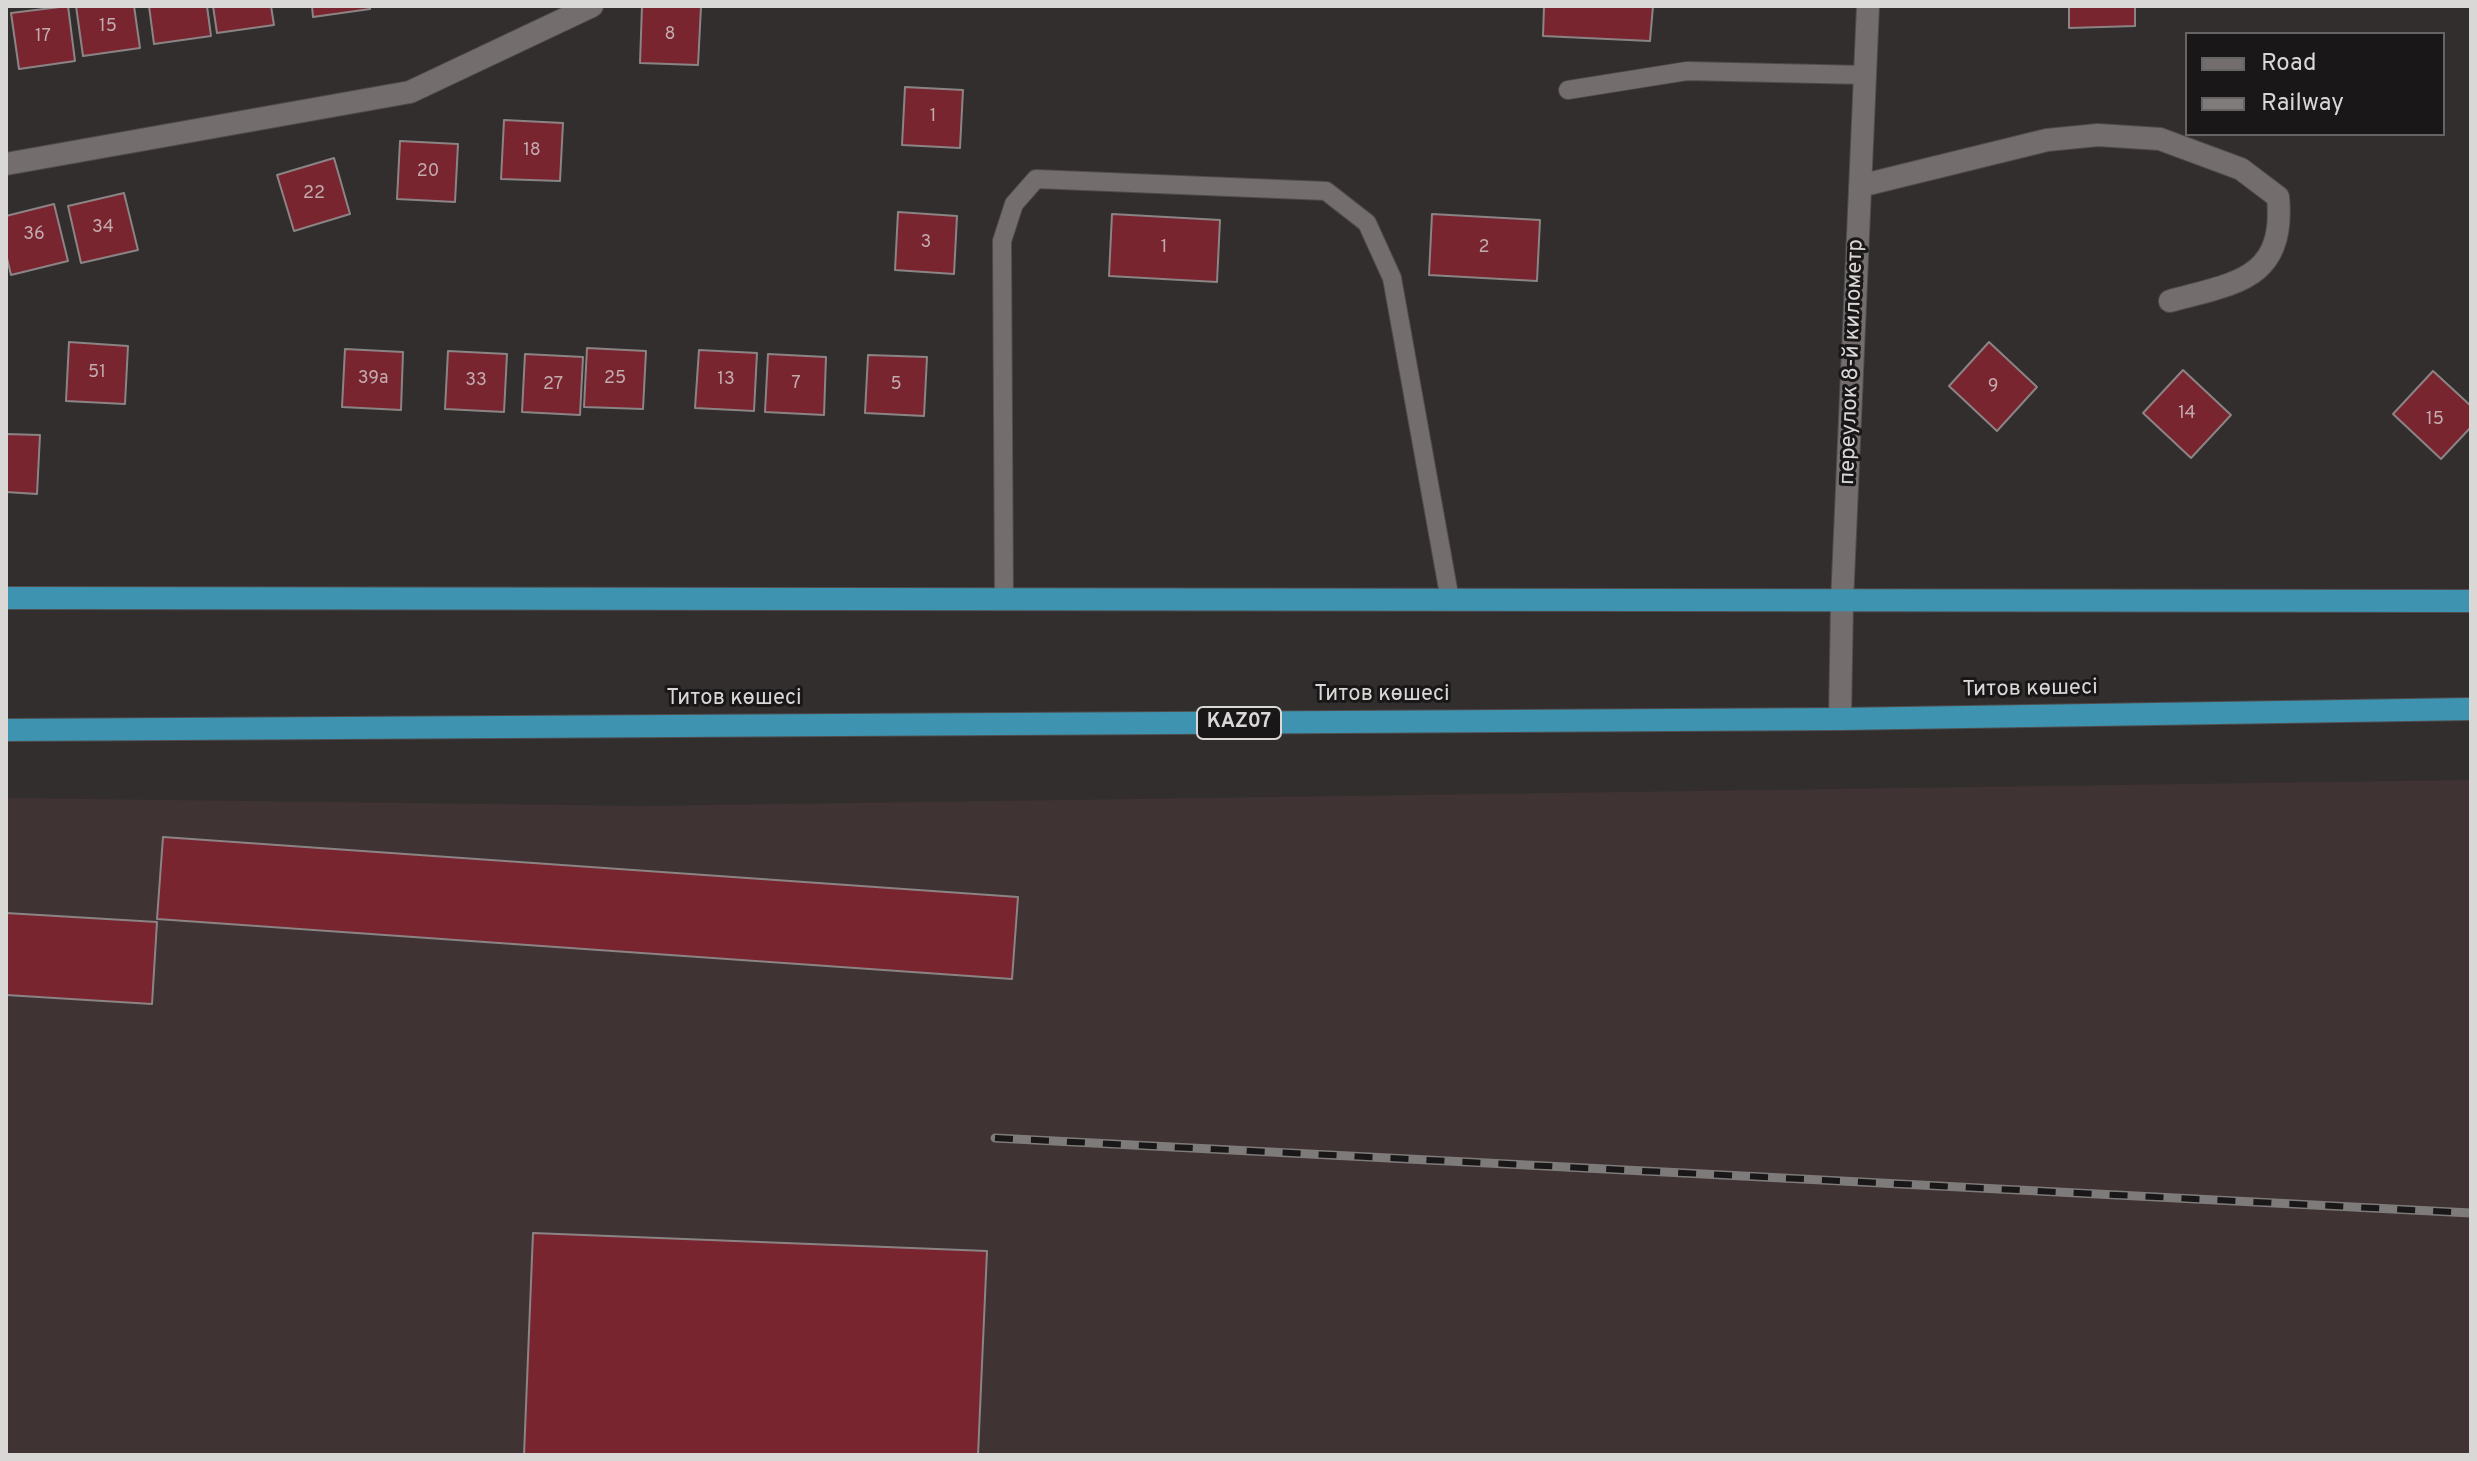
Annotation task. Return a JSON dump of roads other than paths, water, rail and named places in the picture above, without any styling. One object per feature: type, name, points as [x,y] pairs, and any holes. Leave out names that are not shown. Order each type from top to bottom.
[{"type":"highway","points":[[6,598],[2471,601]]},
{"type":"highway","name":"Титов көшесі","points":[[6,730],[1840,719],[2471,709]]},
{"type":"street","points":[[6,164],[410,92],[592,6]]},
{"type":"street","name":"переулок 8-й километр","points":[[1840,719],[1842,602],[1868,6]]},
{"type":"street","points":[[1860,186],[2047,140],[2098,135],[2160,139],[2241,169],[2278,197],[2280,221],[2271,256],[2241,282],[2170,301]]},
{"type":"lane","points":[[1568,90],[1687,71],[1865,75]]},
{"type":"lane","points":[[1004,599],[1002,241],[1014,204],[1036,179],[1326,191],[1367,223],[1392,278],[1450,600]]},
{"type":"railway","points":[[995,1138],[2471,1213]]}]
